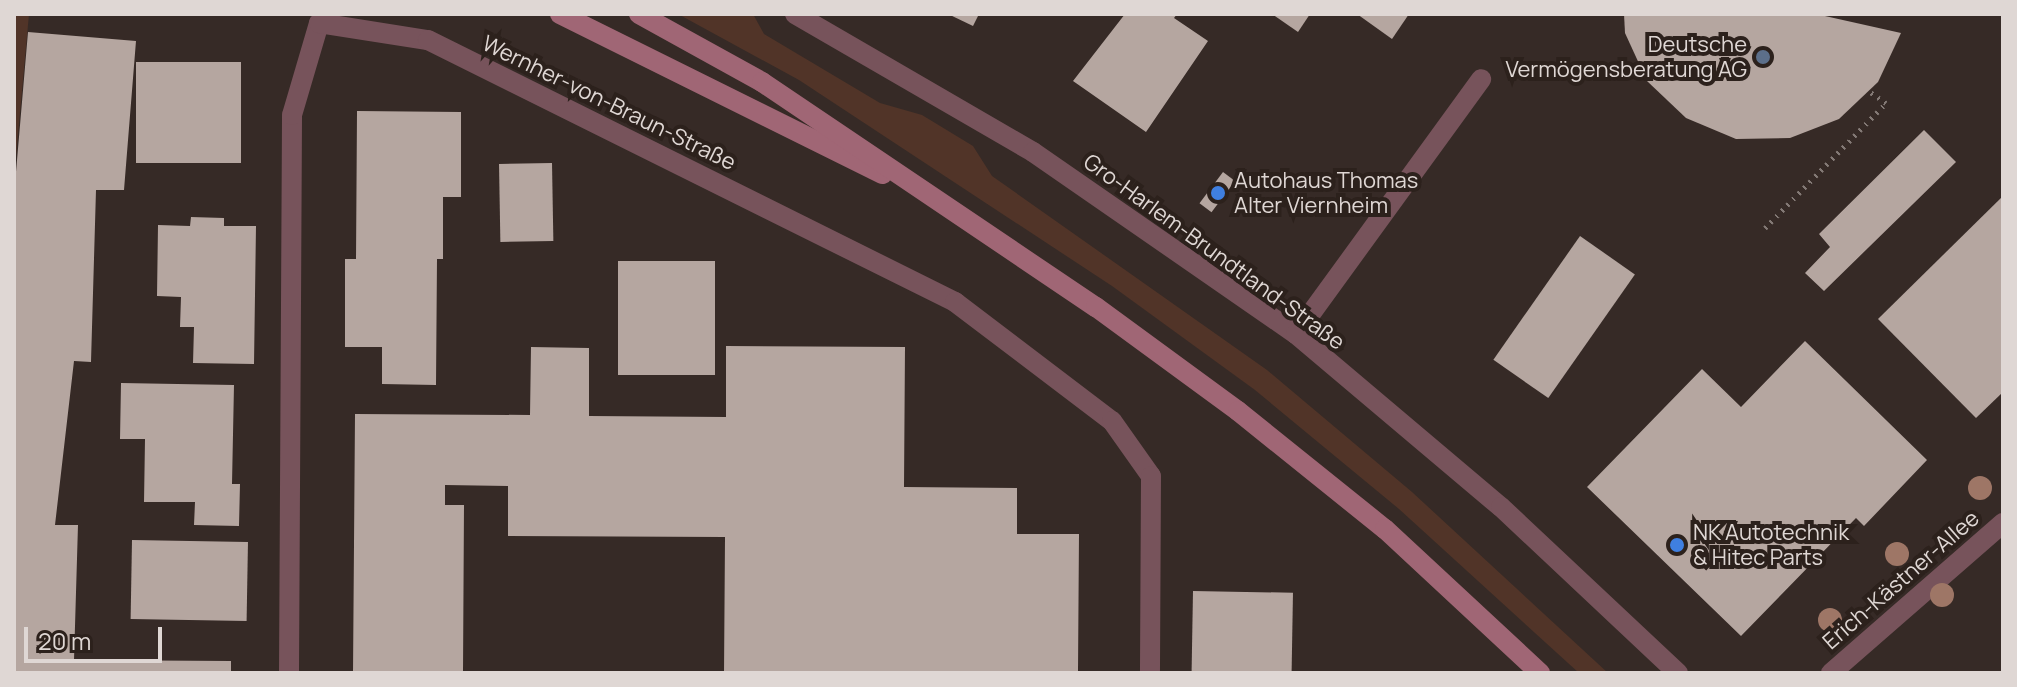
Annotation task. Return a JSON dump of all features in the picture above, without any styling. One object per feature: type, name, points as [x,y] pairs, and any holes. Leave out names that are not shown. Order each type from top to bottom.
[{"type":"main road","points":[[560,14],[939,205]]},
{"type":"main road","points":[[639,14],[762,82],[939,205],[1096,307],[1238,411],[1385,529],[1540,673]]},
{"type":"street","name":"Gro-Harlem-Brundtland-Straße","points":[[795,14],[1033,152],[1296,334],[1501,507],[1678,673]]},
{"type":"street","name":"Wernher-von-Braun-Straße","points":[[289,673],[292,115],[319,23],[428,40],[955,302],[1112,421],[1151,476],[1150,673]]},
{"type":"street","points":[[1296,334],[1481,79]]},
{"type":"street","name":"Erich-Kästner-Allee","points":[[1831,673],[2003,523]]},
{"type":"path","points":[[1765,228],[1886,103],[1869,91]]},
{"type":"shaded area","points":[[14,14],[29,14],[14,178]]},
{"type":"shaded area","points":[[678,14],[753,14],[764,34],[880,103],[922,115],[973,146],[992,176],[1267,370],[1412,492],[1608,673],[1579,673],[1399,509],[1255,390],[1112,286],[799,80]]},
{"type":"building","points":[[948,14],[979,14],[973,26]]},
{"type":"building","points":[[1125,14],[1177,14],[1174,18],[1208,41],[1146,132],[1073,81]]},
{"type":"building","points":[[1272,14],[1310,14],[1298,32]]},
{"type":"building","points":[[1357,14],[1409,14],[1392,39]]},
{"type":"building","name":"Deutsche Vermögensberatung AG","points":[[1624,14],[1816,14],[1901,33],[1878,82],[1839,119],[1790,138],[1736,139],[1686,118],[1647,81],[1625,33]]},
{"type":"building","points":[[28,32],[136,41],[124,190],[96,190],[91,362],[74,361],[55,525],[78,525],[74,660],[231,661],[231,673],[14,673],[14,195]]},
{"type":"building","points":[[136,62],[241,62],[241,163],[136,163]]},
{"type":"building","points":[[357,111],[461,112],[461,197],[443,197],[443,259],[437,259],[436,385],[382,384],[382,347],[345,347],[345,259],[356,259]]},
{"type":"building","points":[[1924,130],[1956,162],[1824,291],[1805,273],[1830,247],[1819,234]]},
{"type":"building","points":[[552,163],[553,241],[500,242],[499,164]]},
{"type":"building","name":"Autohaus Thomas Alter Viernheim","points":[[1223,172],[1235,181],[1212,212],[1200,203]]},
{"type":"building","points":[[2003,196],[2003,392],[1976,418],[1878,319]]},
{"type":"building","points":[[191,217],[224,218],[224,226],[256,226],[254,364],[193,363],[194,327],[180,327],[181,297],[157,296],[158,225],[190,226]]},
{"type":"building","points":[[1580,236],[1635,274],[1548,398],[1493,360]]},
{"type":"building","points":[[618,261],[715,261],[715,375],[618,375]]},
{"type":"building","points":[[1805,341],[1927,460],[1864,526],[1856,518],[1741,636],[1587,487],[1702,369],[1741,407]]},
{"type":"building","points":[[726,346],[905,347],[904,487],[1017,488],[1017,534],[1079,534],[1078,671],[724,673],[725,537],[508,536],[508,486],[445,485],[445,505],[464,505],[463,673],[353,673],[355,414],[530,415],[531,347],[589,348],[589,416],[726,417]]},
{"type":"building","points":[[121,383],[234,385],[232,484],[240,484],[239,526],[194,525],[195,502],[144,502],[145,439],[120,439]]},
{"type":"building","points":[[132,540],[248,542],[247,621],[131,619]]},
{"type":"building","points":[[1193,591],[1293,593],[1292,673],[1192,673]]},
{"type":"place","name":"Deutsche Vermögensberatung AG","points":[[1763,57]]},
{"type":"place","name":"Autohaus Thomas Alter Viernheim","points":[[1218,193]]},
{"type":"place","name":"NK Autotechnik & Hitec Parts","points":[[1677,545]]}]
